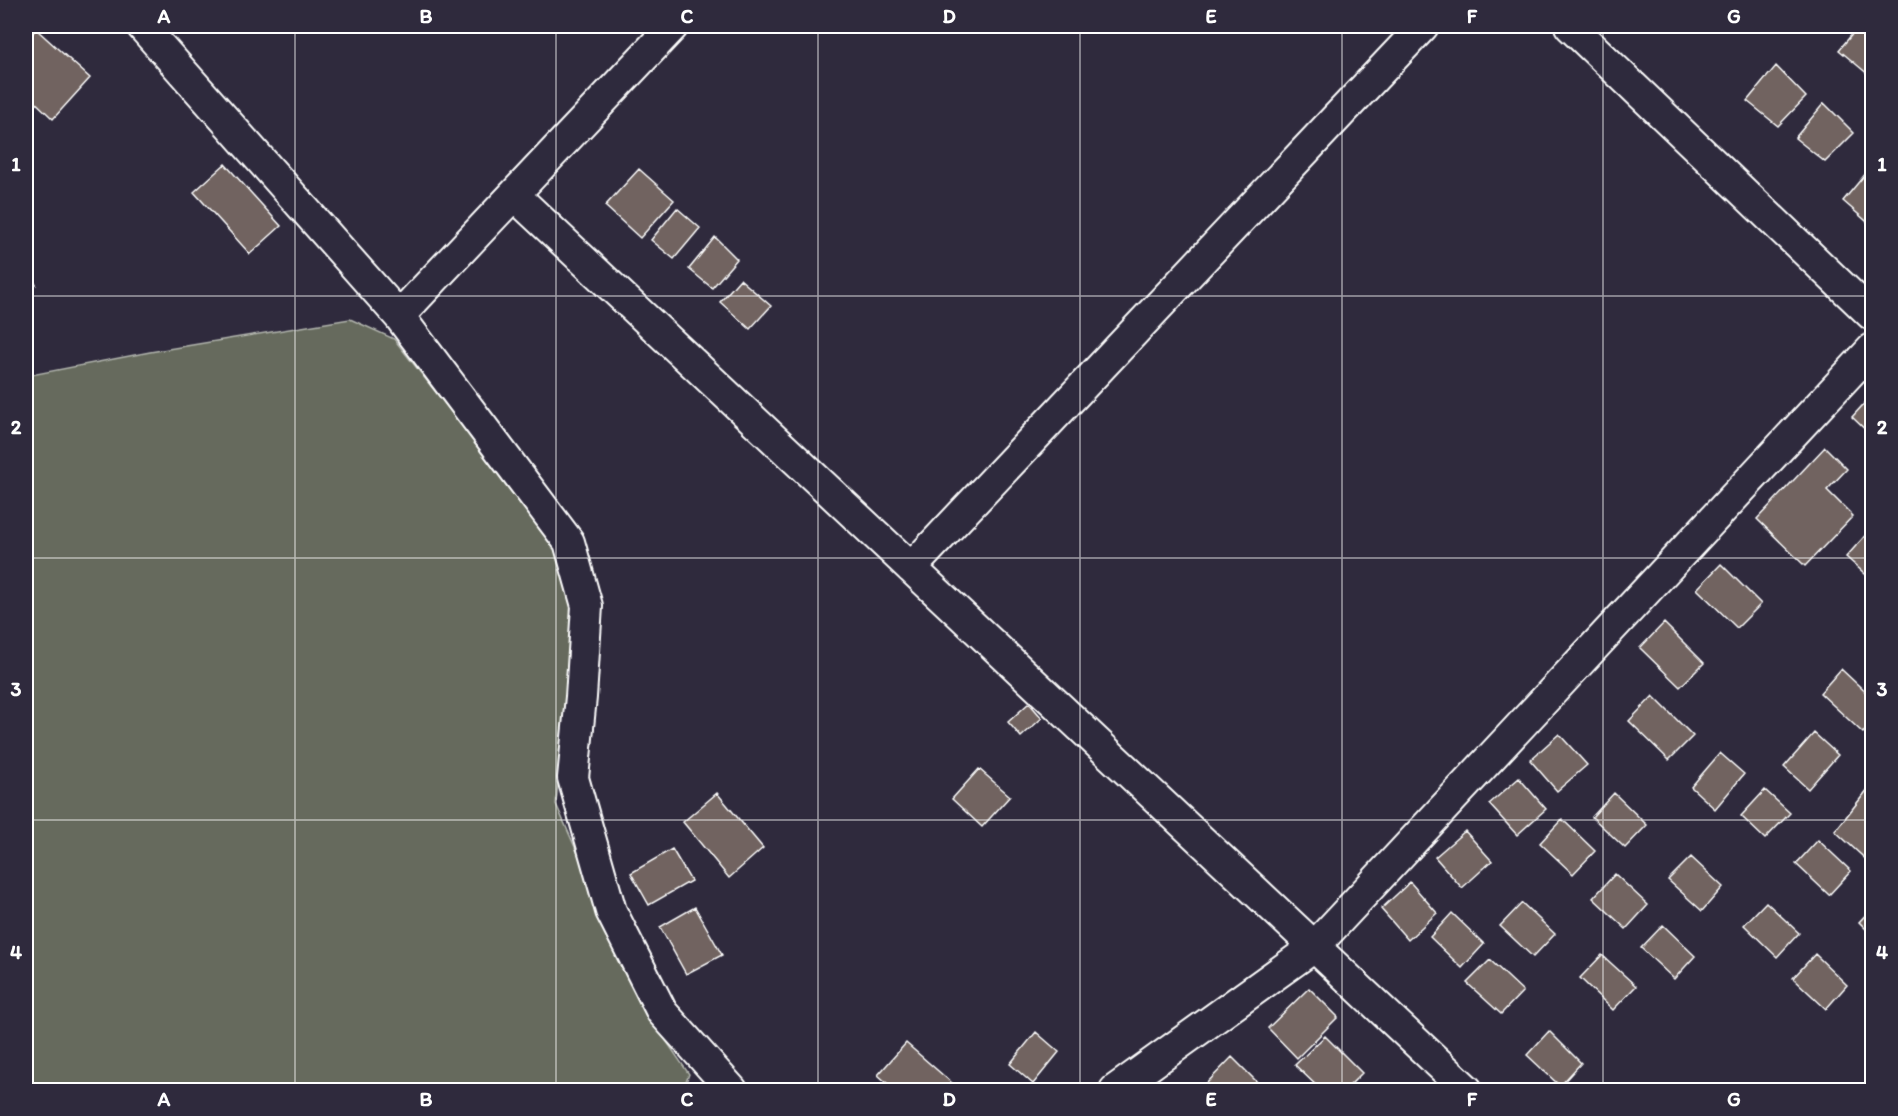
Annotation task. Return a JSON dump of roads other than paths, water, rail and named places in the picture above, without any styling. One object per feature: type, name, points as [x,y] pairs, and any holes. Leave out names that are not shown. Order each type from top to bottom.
[{"type":"street","points":[[142,26],[399,316],[569,542],[587,606],[573,778],[611,911],[662,1012],[732,1090]]},
{"type":"street","points":[[399,316],[673,26]]},
{"type":"street","points":[[911,568],[1423,26]]},
{"type":"street","points":[[1570,26],[1872,315]]},
{"type":"street","points":[[514,195],[1467,1090]]},
{"type":"street","points":[[1115,1090],[1314,946],[1872,349]]}]
